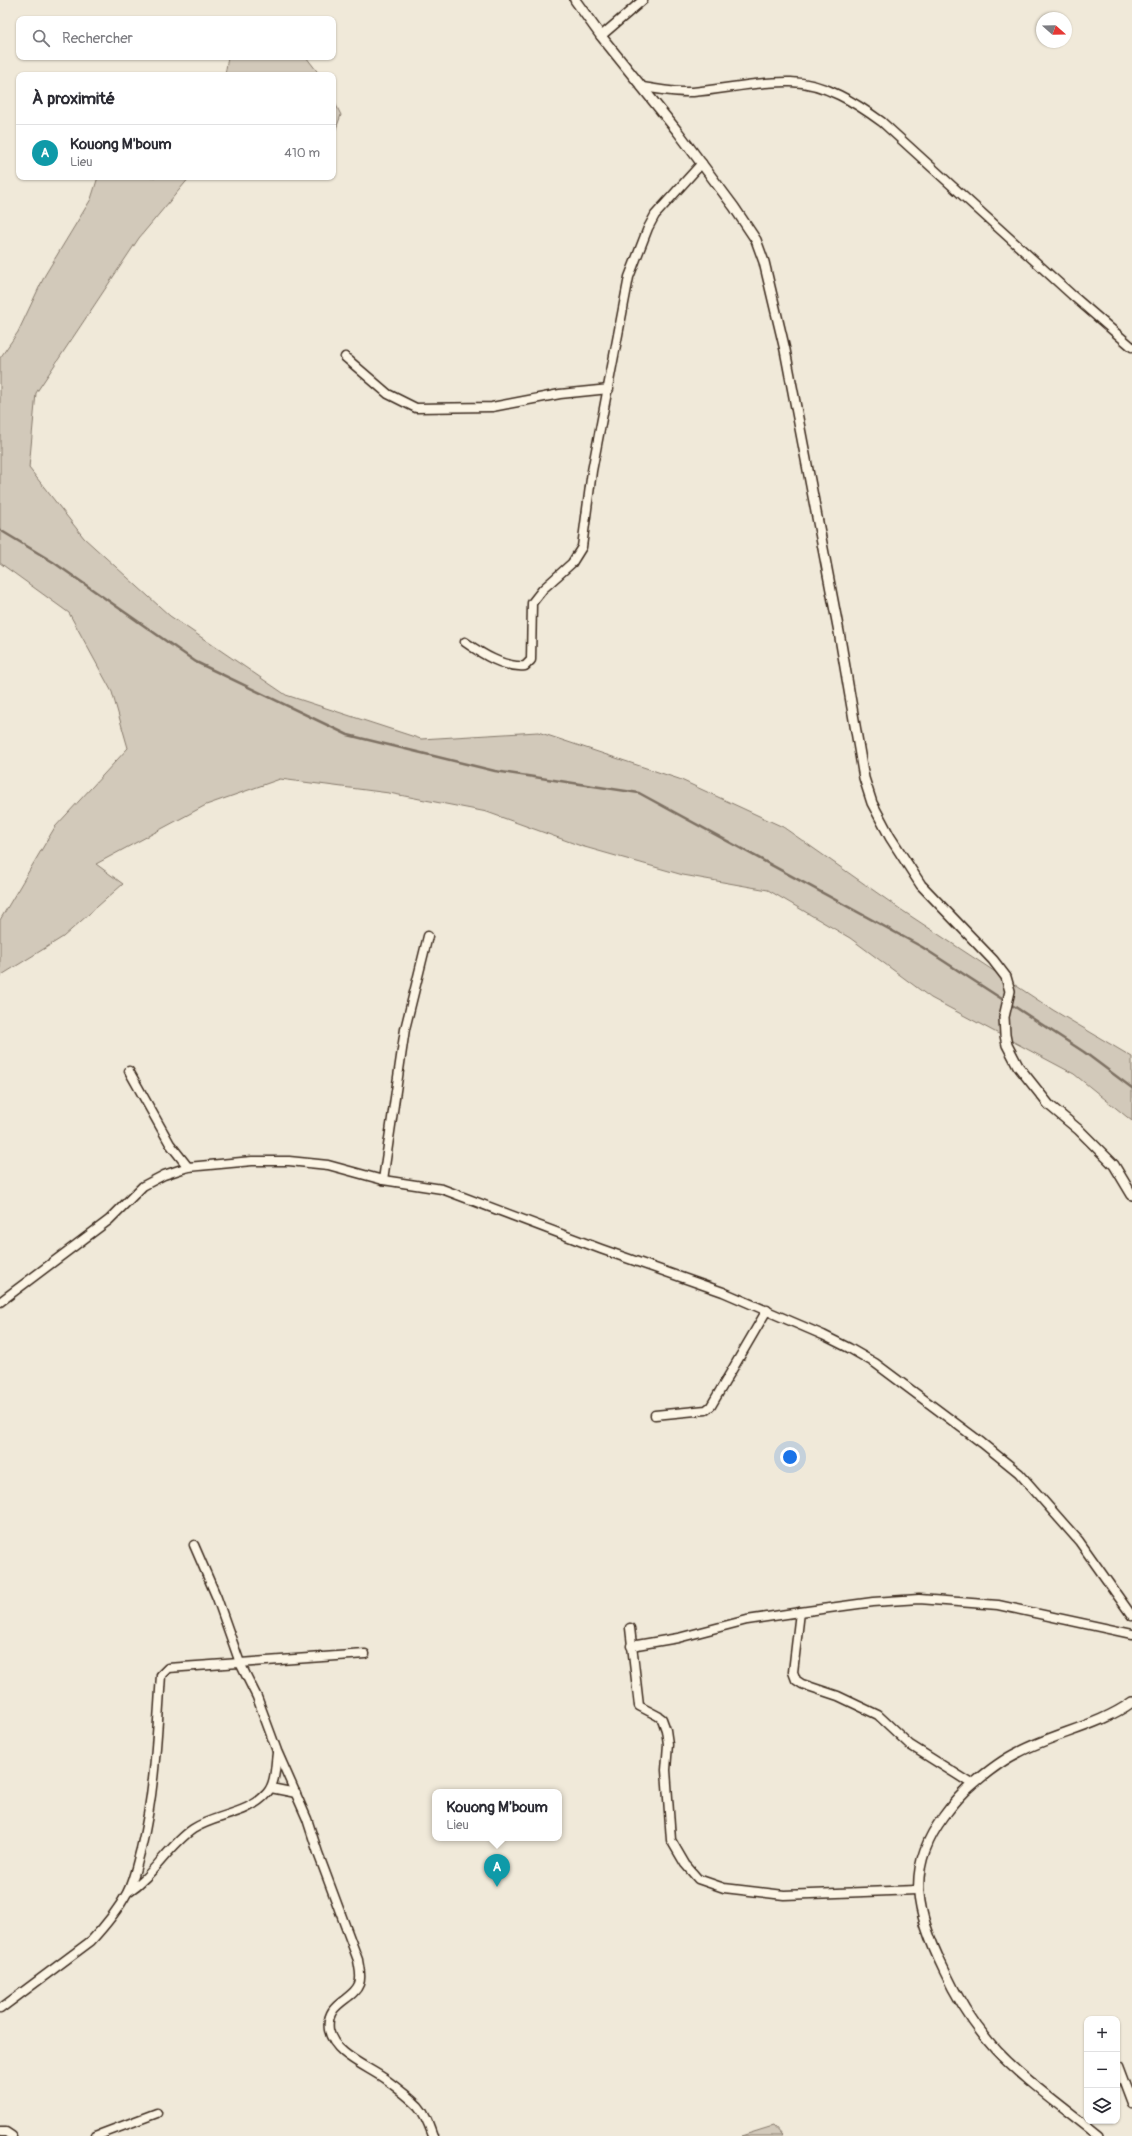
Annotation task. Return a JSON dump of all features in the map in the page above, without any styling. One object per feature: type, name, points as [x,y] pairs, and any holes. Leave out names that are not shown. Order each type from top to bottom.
[{"type":"street","points":[[575,0],[601,36],[702,163],[753,235],[769,279],[783,343],[837,624],[864,778],[872,803],[890,837],[921,884],[993,960],[1006,977],[1010,991],[1004,1017],[1005,1035],[1007,1045],[1018,1066],[1049,1105],[1079,1130],[1114,1165],[1132,1195]]},
{"type":"street","points":[[601,36],[643,0]]},
{"type":"street","points":[[642,87],[692,92],[757,84],[792,82],[816,87],[852,102],[882,122],[1066,290],[1132,347]]},
{"type":"street","points":[[465,642],[487,656],[510,664],[525,666],[531,660],[532,603],[543,590],[572,563],[582,547],[592,471],[609,389],[629,277],[645,234],[655,215],[702,163]]},
{"type":"street","points":[[345,357],[388,394],[416,408],[492,407],[560,394],[609,389]]},
{"type":"street","points":[[383,1180],[405,1029],[428,936]]},
{"type":"street","points":[[129,1071],[170,1144],[188,1167]]},
{"type":"street","points":[[0,1302],[109,1220],[143,1186],[164,1175],[188,1167],[252,1161],[289,1161],[328,1165],[383,1180],[442,1189],[601,1249],[723,1292],[767,1310],[850,1348],[874,1363],[982,1443],[1019,1473],[1079,1541],[1132,1616]]},
{"type":"street","points":[[655,1415],[706,1410],[711,1406],[767,1310]]},
{"type":"street","points":[[194,1545],[217,1598],[240,1663],[257,1697],[277,1752],[307,1819],[318,1853],[353,1945],[361,1976],[359,1986],[354,1992],[336,2006],[330,2024],[333,2040],[342,2050],[385,2079],[418,2107],[426,2118],[433,2136]]},
{"type":"street","points":[[631,1646],[678,1638],[747,1620],[873,1602],[918,1599],[963,1602],[1013,1608],[1132,1634]]},
{"type":"street","points":[[800,1612],[793,1672],[796,1680],[802,1684],[838,1696],[878,1715],[910,1744],[972,1784]]},
{"type":"street","points":[[630,1628],[639,1706],[658,1716],[662,1720],[666,1730],[668,1744],[666,1770],[671,1840],[686,1864],[698,1879],[724,1888],[784,1895],[918,1890]]},
{"type":"street","points":[[0,2009],[91,1941],[104,1927],[128,1892],[138,1861],[148,1814],[155,1761],[161,1675],[168,1668],[365,1654]]},
{"type":"street","points":[[1098,2136],[1007,2061],[993,2046],[968,2012],[949,1980],[927,1933],[922,1917],[918,1890],[919,1867],[925,1846],[934,1829],[948,1810],[972,1784],[1018,1752],[1108,1716],[1132,1702]]},
{"type":"street","points":[[128,1892],[149,1876],[178,1842],[200,1824],[245,1808],[266,1795],[271,1788],[277,1752]]},
{"type":"street","points":[[271,1788],[296,1793]]},
{"type":"street","points":[[1120,2072],[1132,2104]]},
{"type":"street","points":[[96,2136],[157,2113]]},
{"type":"street","points":[[0,2132],[6,2132],[12,2136]]},
{"type":"shaded area","points":[[228,60],[308,60],[318,72],[226,72]]},
{"type":"shaded area","points":[[336,105],[341,115],[336,129]]},
{"type":"shaded area","points":[[97,180],[187,180],[139,238],[36,393],[29,468],[84,538],[170,616],[286,695],[421,739],[538,732],[679,779],[783,827],[903,911],[1053,1010],[1132,1057],[1132,1121],[1074,1074],[931,998],[850,938],[768,890],[683,875],[581,846],[487,812],[389,793],[280,779],[206,805],[96,864],[123,884],[63,937],[0,976],[0,920],[55,827],[128,748],[112,692],[69,613],[0,563],[0,358],[18,332],[45,275],[91,199]]},
{"type":"shaded area","points":[[773,2126],[782,2136],[741,2136]]},
{"type":"waterway","points":[[0,530],[53,562],[196,662],[348,735],[495,771],[639,793],[922,947],[1005,1001]]},
{"type":"waterway","points":[[1009,1003],[1084,1052],[1132,1088]]},
{"type":"place","name":"Kouong M'boum","points":[[497,1887]]}]
